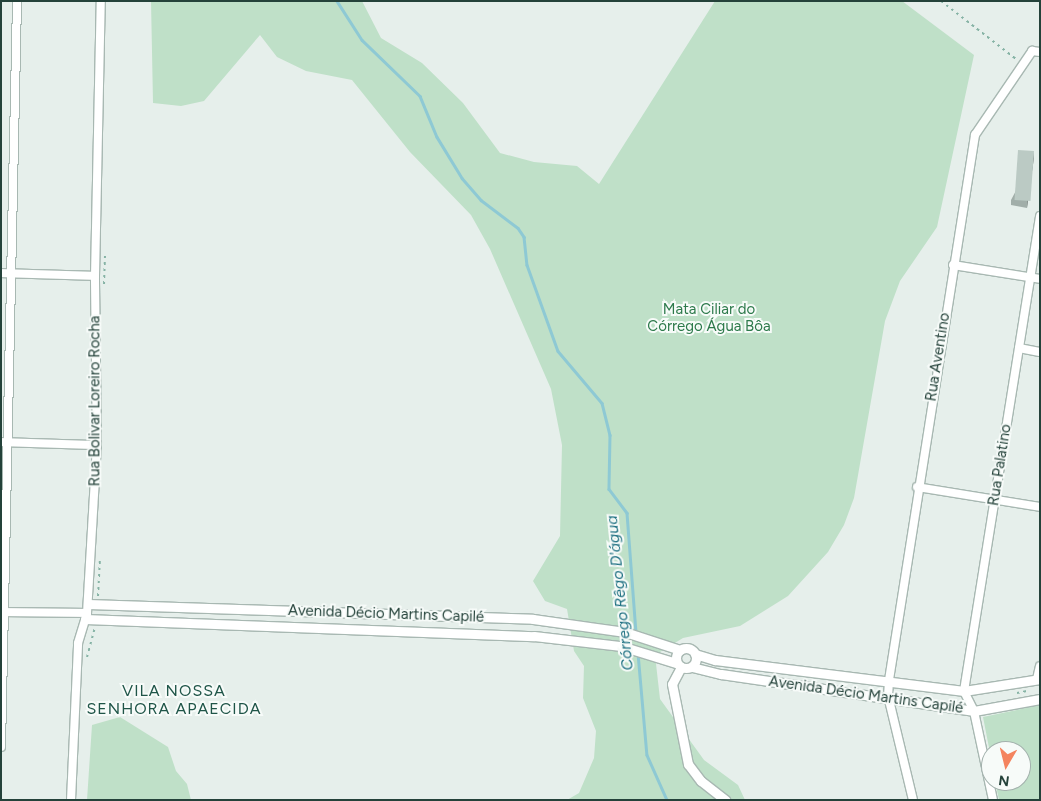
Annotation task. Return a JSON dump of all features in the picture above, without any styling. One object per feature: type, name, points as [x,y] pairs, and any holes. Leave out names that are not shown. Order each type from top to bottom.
[{"type":"street","points":[[1,747],[5,442],[17,1]]},
{"type":"street","name":"Rua Bolivar Loreiro Rocha","points":[[71,800],[78,643],[87,612],[97,445],[95,276],[101,1]]},
{"type":"street","name":"Rua Aventino","points":[[914,800],[888,696],[888,680],[953,265],[975,135],[1023,64],[1036,52]]},
{"type":"street","name":"Rua Palatino","points":[[964,691],[1040,216]]},
{"type":"street","points":[[953,265],[1040,279]]},
{"type":"street","points":[[1,273],[95,276]]},
{"type":"street","points":[[1019,348],[1040,352]]},
{"type":"street","points":[[5,442],[97,445]]},
{"type":"street","points":[[917,487],[1040,507]]},
{"type":"street","points":[[3,612],[87,612]]},
{"type":"street","name":"Avenida Décio Martins Capilé","points":[[87,612],[533,619],[632,635],[680,650],[686,648],[695,654],[716,660],[964,691],[1039,679]]},
{"type":"street","name":"Avenida Décio Martins Capilé","points":[[87,612],[534,636],[631,650],[678,665],[721,674],[888,696],[974,711],[1040,699]]},
{"type":"street","points":[[680,650],[676,654],[678,665],[672,684],[688,764],[701,781],[725,800]]},
{"type":"street","points":[[692,667],[696,660],[695,654]]},
{"type":"street","points":[[1039,679],[1040,666]]},
{"type":"street","points":[[964,691],[974,711],[993,800]]},
{"type":"path","points":[[941,1],[1023,64]]},
{"type":"green space","name":"Mata Ciliar do Córrego Água Bôa","points":[[151,1],[362,1],[381,38],[422,63],[463,103],[500,153],[534,162],[577,166],[599,184],[715,1],[902,1],[974,55],[937,227],[900,281],[885,321],[854,498],[844,525],[828,552],[788,596],[740,626],[683,638],[655,655],[660,699],[704,760],[738,785],[745,800],[567,800],[579,793],[594,758],[596,731],[583,698],[584,666],[574,651],[567,609],[545,601],[533,581],[560,536],[562,445],[551,389],[490,249],[471,215],[410,152],[352,80],[306,71],[277,57],[260,35],[204,101],[181,106],[153,103]]},
{"type":"green space","points":[[1040,705],[1040,800],[999,800],[997,791],[1031,791],[1031,741],[988,741],[983,717]]},
{"type":"green space","points":[[120,717],[168,747],[176,771],[187,784],[191,800],[87,800],[92,725]]},
{"type":"building","points":[[1018,150],[1034,151],[1030,201],[1015,200]]},
{"type":"waterway","name":"Córrego Rêgo D'água","points":[[337,1],[362,40],[420,96],[437,137],[462,178],[481,200],[518,228],[524,237],[527,265],[558,351],[602,403],[610,435],[609,489],[627,513],[636,633]]},
{"type":"waterway","points":[[638,653],[647,755],[667,800]]},
{"type":"district","name":"VILA NOSSA SENHORA APAECIDA","points":[[174,700]]}]
